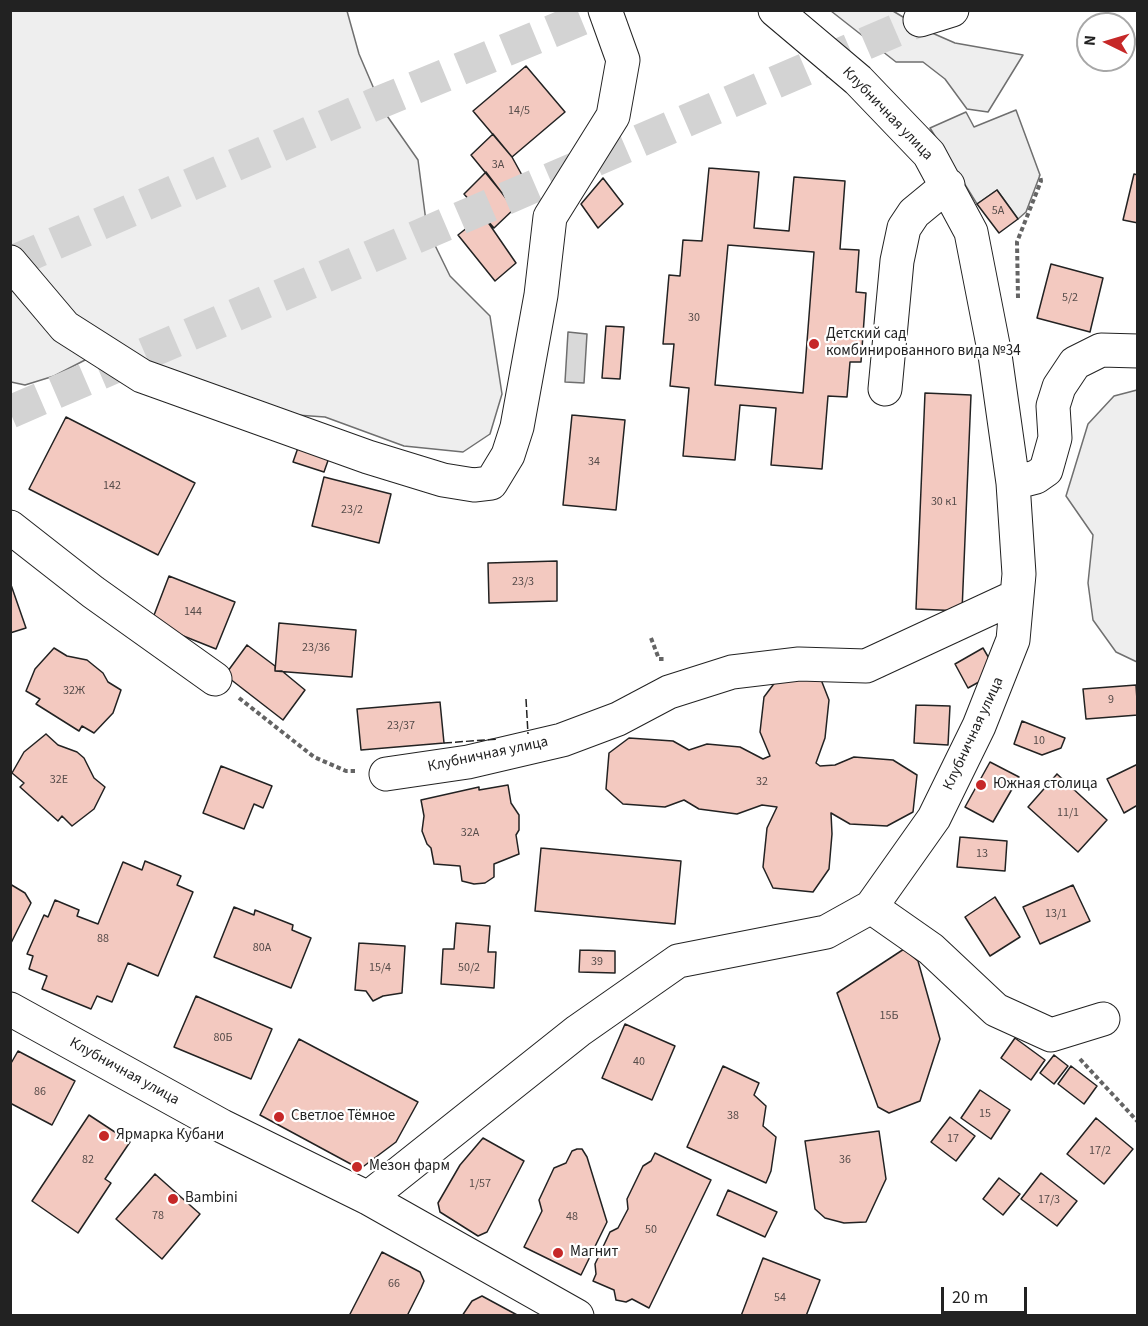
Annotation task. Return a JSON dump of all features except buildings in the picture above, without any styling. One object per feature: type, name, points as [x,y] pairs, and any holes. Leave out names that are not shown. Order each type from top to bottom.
[{"type":"street","points":[[10,262],[65,327],[142,376],[368,457],[443,480],[474,485],[491,483],[508,455],[518,427],[541,295],[550,217],[613,116],[623,60],[605,10]]},
{"type":"street","name":"Клубничная улица","points":[[368,1198],[578,1031],[678,961],[826,932],[871,907],[934,818],[979,726],[1013,640],[1019,574],[1013,483],[995,356],[971,232],[948,185],[929,154],[858,80],[775,10]]},
{"type":"street","points":[[920,20],[952,10]]},
{"type":"street","points":[[885,389],[897,261],[904,228],[914,213],[948,185]]},
{"type":"street","points":[[1013,483],[1036,477],[1046,470],[1055,438],[1053,406],[1059,387],[1075,363],[1101,350],[1131,348],[1137,351]]},
{"type":"street","points":[[10,527],[93,592],[215,679]]},
{"type":"street","name":"Клубничная улица","points":[[386,774],[468,762],[562,740],[618,718],[669,692],[732,672],[799,664],[866,666],[1017,596]]},
{"type":"street","points":[[871,907],[931,949],[996,1010],[1051,1035],[1103,1019]]},
{"type":"street","name":"Клубничная улица","points":[[10,1009],[222,1126],[368,1198],[578,1316]]},
{"type":"path","points":[[1019,309],[1016,277],[1017,242],[1041,181],[1040,175]]},
{"type":"path","points":[[651,638],[659,659]]},
{"type":"path","points":[[215,679],[314,758],[346,771],[386,774]]},
{"type":"path","points":[[1051,1035],[1090,1067],[1137,1122]]},
{"type":"shaded area","points":[[11,11],[347,11],[359,54],[383,110],[418,160],[427,229],[450,276],[490,316],[502,394],[490,434],[463,452],[404,446],[325,417],[268,413],[87,359],[54,376],[25,385],[11,382]]},
{"type":"shaded area","points":[[831,11],[893,11],[923,29],[955,43],[1023,55],[988,112],[967,109],[945,79],[923,62],[896,62]]},
{"type":"shaded area","points":[[1016,110],[1040,175],[1026,212],[1018,219],[997,190],[977,204],[930,128],[966,112],[974,127]]},
{"type":"shaded area","points":[[568,332],[587,334],[584,383],[565,382]]},
{"type":"shaded area","points":[[1138,390],[1137,662],[1116,652],[1093,620],[1088,583],[1093,535],[1066,496],[1088,424],[1114,396]]},
{"type":"tunnel","points":[[10,263],[373,105],[603,10]]},
{"type":"tunnel","points":[[10,412],[920,20]]},
{"type":"fence","points":[[526,699],[528,734]]},
{"type":"fence","points":[[444,743],[498,739]]},
{"type":"place","name":"Детский сад комбинированного вида №34","points":[[814,344]]},
{"type":"place","name":"Южная столица","points":[[981,785]]},
{"type":"place","name":"Светлое Тёмное","points":[[279,1117]]},
{"type":"place","name":"Ярмарка Кубани","points":[[104,1136]]},
{"type":"place","name":"Мезон фарм","points":[[357,1167]]},
{"type":"place","name":"Bambini","points":[[173,1199]]},
{"type":"place","name":"Магнит","points":[[558,1253]]}]
